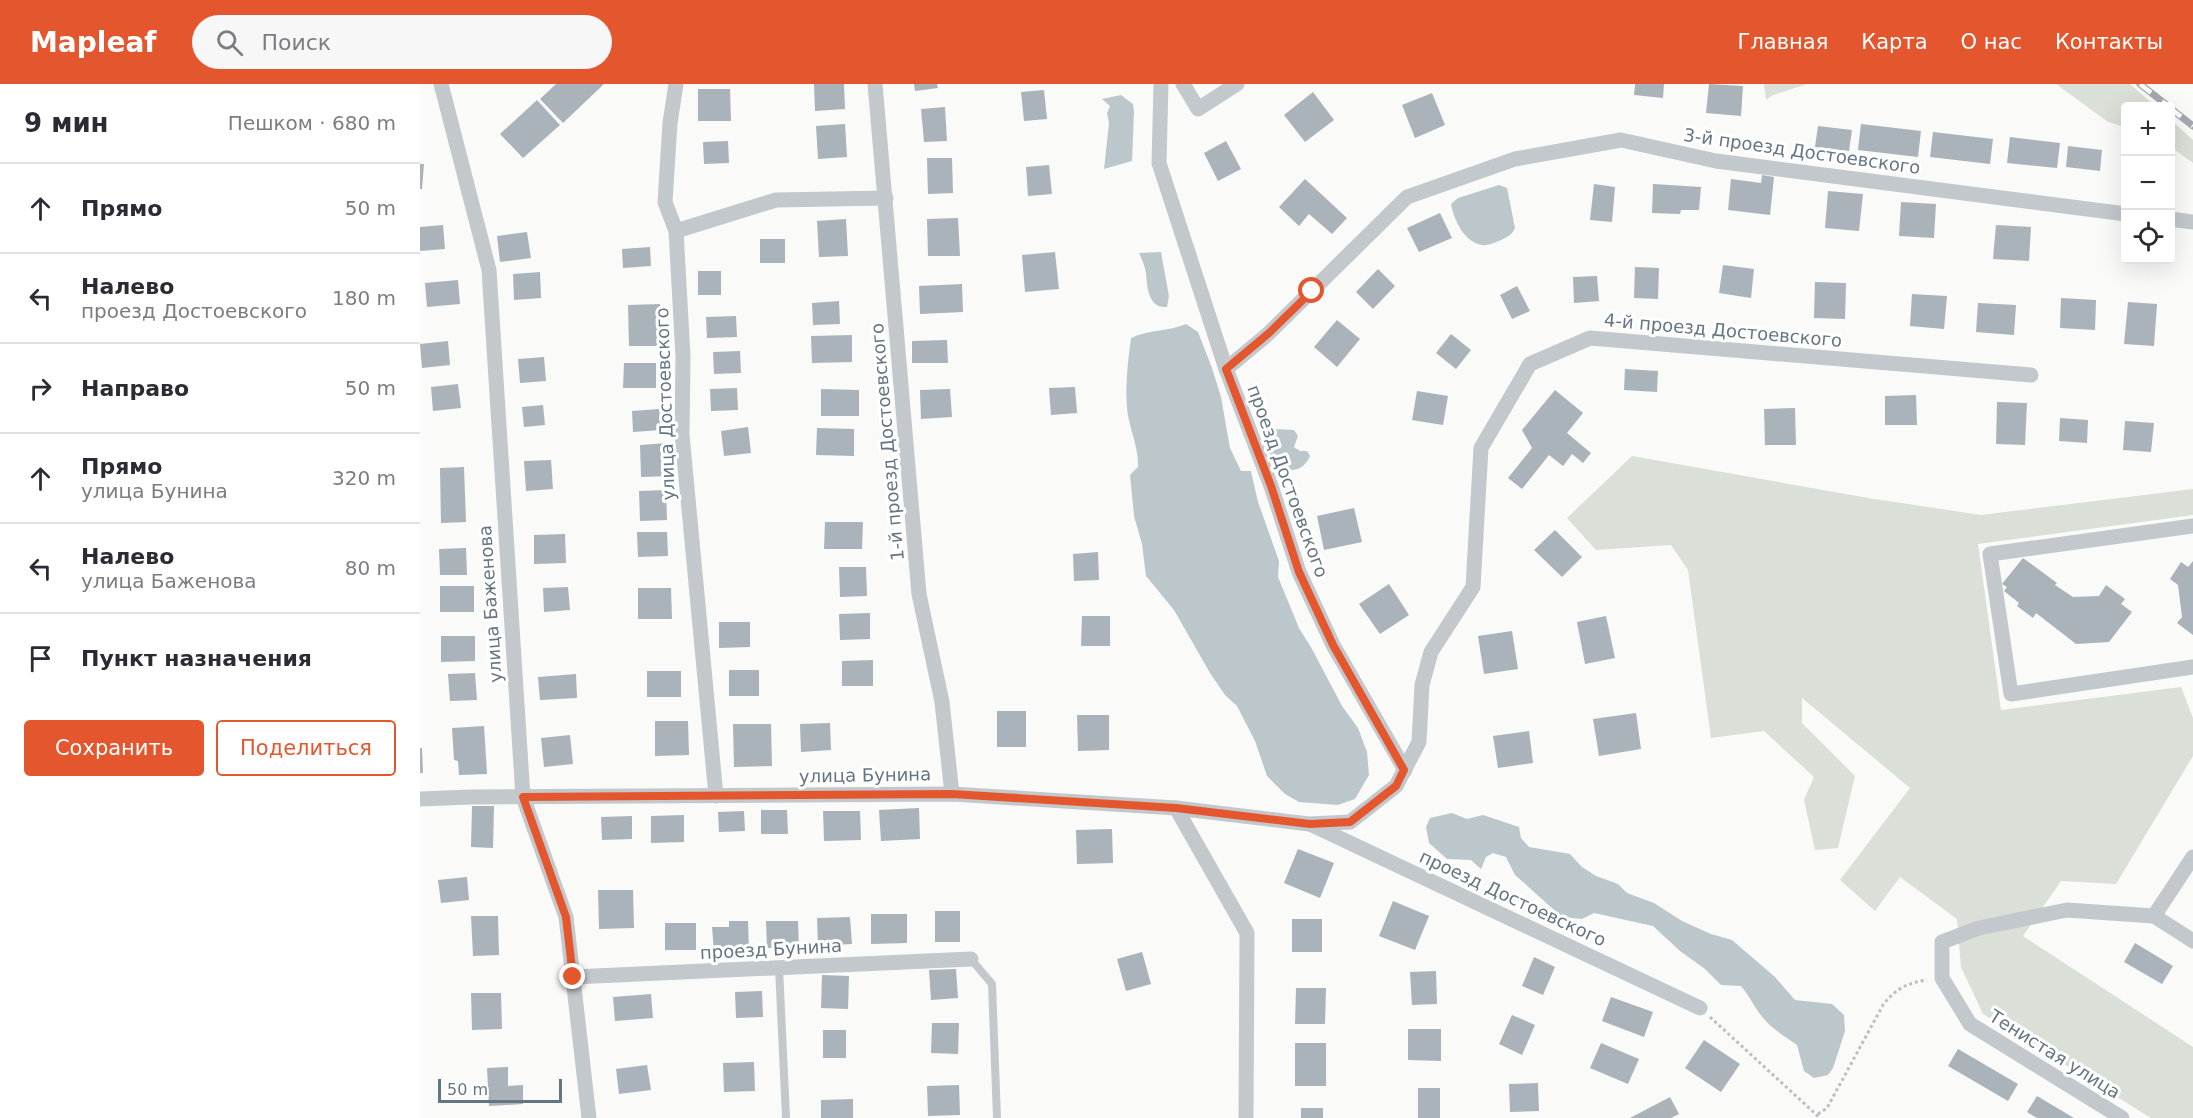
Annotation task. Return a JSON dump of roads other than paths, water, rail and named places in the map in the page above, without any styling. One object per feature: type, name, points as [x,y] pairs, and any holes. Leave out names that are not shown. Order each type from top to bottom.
[{"type":"street","name":"улица Баженова","points":[[441,84],[489,270],[523,797],[566,917],[589,1118]]},
{"type":"street","name":"улица Достоевского","points":[[676,84],[670,123],[665,202],[676,231],[683,356],[682,435],[716,796]]},
{"type":"street","name":"1-й проезд Достоевского","points":[[875,84],[919,594],[942,702],[952,794]]},
{"type":"street","name":"проезд Достоевского","points":[[1161,84],[1160,163],[1226,369],[1271,486],[1299,572],[1333,645],[1404,770]]},
{"type":"street","points":[[1183,84],[1198,109],[1237,84]]},
{"type":"street","name":"3-й проезд Достоевского","points":[[1226,369],[1269,333],[1407,197],[1515,159],[1621,140],[1716,162],[2121,213]]},
{"type":"street","points":[[676,231],[776,200],[886,198]]},
{"type":"street","points":[[2175,220],[2193,222]]},
{"type":"street","name":"4-й проезд Достоевского","points":[[1310,824],[1350,822],[1396,786],[1419,742],[1422,685],[1431,652],[1473,587],[1482,448],[1530,364],[1590,338],[2031,375]]},
{"type":"street","points":[[2193,526],[1990,554],[2011,694],[2193,667]]},
{"type":"street","name":"улица Бунина","points":[[420,799],[952,794],[1176,808],[1310,824]]},
{"type":"street","points":[[1176,808],[1247,933],[1246,1118]]},
{"type":"street","name":"проезд Достоевского","points":[[1310,824],[1700,1008]]},
{"type":"street","points":[[2193,857],[2154,916],[2193,941]]},
{"type":"street","name":"Тенистая улица","points":[[2122,1118],[1970,1024],[1942,978],[1942,942],[1979,928],[2067,910],[2154,916]]},
{"type":"street","name":"проезд Бунина","points":[[573,977],[971,959]]},
{"type":"lane","points":[[971,959],[992,984],[997,1118]]},
{"type":"lane","points":[[779,968],[786,1117]]},
{"type":"railway","points":[[2140,84],[2163,102]]},
{"type":"railway","points":[[2175,112],[2193,126]]}]
